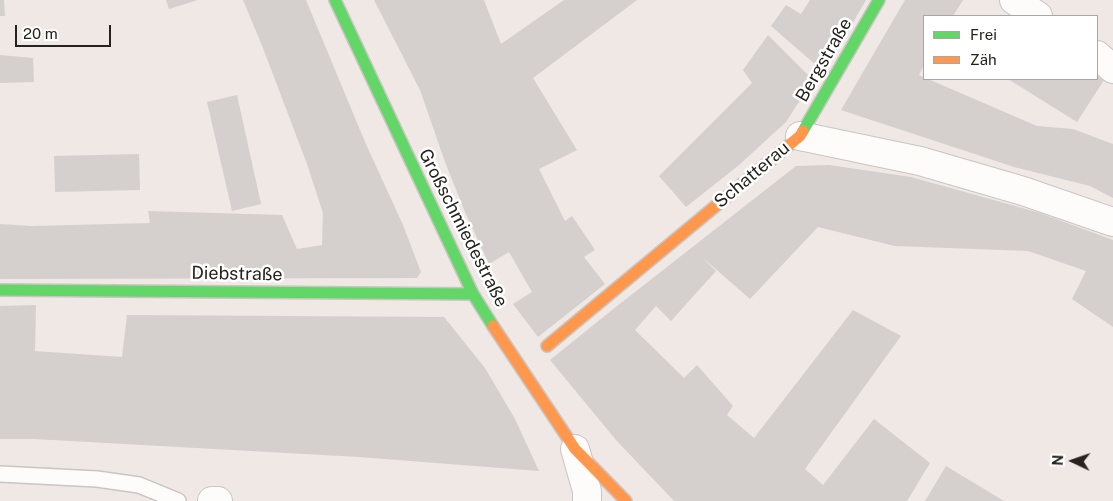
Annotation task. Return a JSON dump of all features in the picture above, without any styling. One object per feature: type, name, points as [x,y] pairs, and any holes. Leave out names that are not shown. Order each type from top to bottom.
[{"type":"street","name":"Großschmiedestraße","points":[[335,0],[473,294],[575,449],[597,490]]},
{"type":"street","name":"Bergstraße","points":[[800,136],[879,0]]},
{"type":"street","points":[[1014,0],[1036,15]]},
{"type":"street","points":[[1098,56],[1113,69]]},
{"type":"street","name":"Schatterau","points":[[547,346],[800,136],[920,162],[1023,191],[1113,222]]},
{"type":"street","name":"Diebstraße","points":[[0,290],[473,294]]},
{"type":"street","points":[[575,449],[587,491],[587,501]]},
{"type":"street","points":[[597,490],[603,497],[624,500]]},
{"type":"street","points":[[212,501],[218,501]]},
{"type":"lane","points":[[0,474],[97,479],[139,485],[178,501]]},
{"type":"building","points":[[0,0],[4,0],[5,16],[0,16]]},
{"type":"building","points":[[166,0],[198,0],[169,9]]},
{"type":"building","points":[[243,0],[306,0],[365,142],[403,225],[421,272],[417,278],[0,279],[0,224],[32,226],[150,223],[148,211],[282,215],[297,249],[322,245],[323,213],[307,164]]},
{"type":"building","points":[[374,0],[484,0],[501,44],[564,0],[637,0],[533,78],[577,150],[539,169],[565,221],[572,216],[595,250],[584,257],[605,284],[538,337],[513,304],[532,292],[509,252],[489,264],[445,162],[420,90]]},
{"type":"building","points":[[810,0],[866,0],[824,72],[771,26],[786,5],[801,14]]},
{"type":"building","points":[[905,0],[963,0],[954,15],[923,15],[923,67],[919,75],[923,77],[923,80],[930,80],[1037,126],[1073,129],[1113,144],[1113,198],[1090,186],[1014,167],[841,110]]},
{"type":"building","points":[[768,35],[813,80],[786,122],[739,165],[686,207],[659,176],[752,83],[743,70]]},
{"type":"building","points":[[0,55],[33,58],[34,82],[0,83]]},
{"type":"building","points":[[1098,77],[1104,80],[1077,122],[1010,80],[1098,80]]},
{"type":"building","points":[[237,95],[261,204],[232,211],[207,102]]},
{"type":"building","points":[[139,154],[140,190],[55,192],[54,156]]},
{"type":"building","points":[[829,165],[911,177],[1040,213],[1113,240],[1113,327],[1072,299],[1086,271],[1028,251],[895,246],[818,227],[750,299],[703,258],[716,271],[671,321],[656,306],[635,330],[684,378],[697,365],[733,406],[727,415],[754,438],[853,310],[901,336],[805,469],[823,485],[874,419],[930,463],[907,501],[674,501],[616,440],[550,360],[796,166]]},
{"type":"building","points":[[36,305],[35,351],[122,357],[127,315],[444,317],[485,368],[515,419],[539,471],[359,457],[34,439],[0,439],[0,306]]},
{"type":"building","points":[[946,466],[1004,501],[925,501]]},
{"type":"traffic: fast","points":[[335,0],[473,294],[493,326]]},
{"type":"traffic: fast","points":[[803,131],[879,0]]},
{"type":"traffic: fast","points":[[0,290],[473,294]]},
{"type":"traffic: slow","points":[[547,346],[800,136],[803,131]]},
{"type":"traffic: slow","points":[[493,326],[575,449],[626,501]]}]
